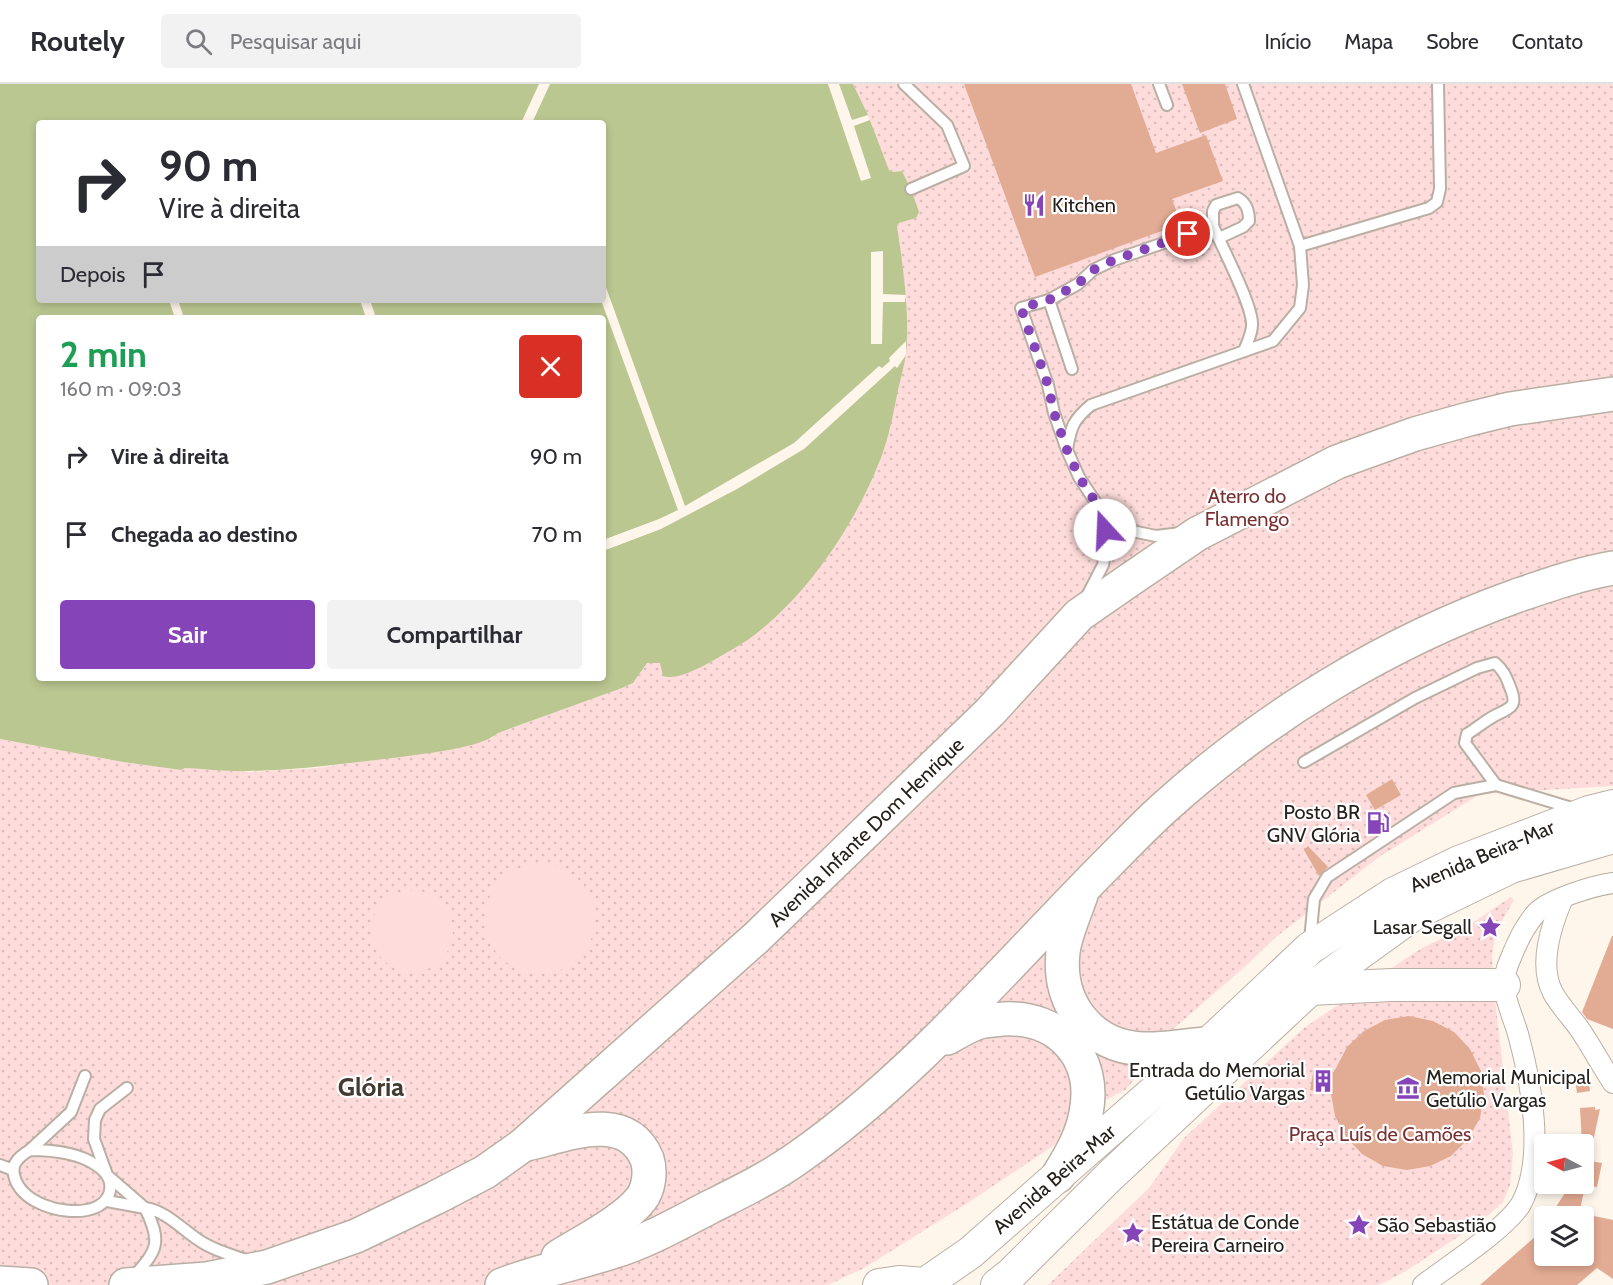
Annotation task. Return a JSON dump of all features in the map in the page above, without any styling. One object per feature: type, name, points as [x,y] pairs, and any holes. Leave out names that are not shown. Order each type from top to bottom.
[{"type":"highway","name":"Avenida Infante Dom Henrique","points":[[126,1285],[207,1280],[267,1267],[356,1236],[485,1172],[523,1145],[757,937],[990,712],[1079,615],[1197,534],[1337,462],[1415,434],[1510,409],[1613,394]]},
{"type":"highway","points":[[502,1285],[533,1273],[615,1252],[660,1232],[797,1159],[843,1123],[932,1045],[1163,808],[1236,746],[1322,690],[1398,646],[1484,608],[1579,574],[1613,568]]},
{"type":"highway","points":[[1084,887],[1063,951],[1062,976],[1066,994],[1076,1014],[1089,1029],[1106,1040],[1127,1047],[1145,1050],[1208,1044]]},
{"type":"highway","points":[[932,1045],[981,1022],[1016,1019],[1035,1022],[1049,1028],[1063,1037],[1077,1051],[1084,1065],[1088,1083],[1086,1114],[1080,1138],[1058,1176]]},
{"type":"highway","points":[[523,1145],[585,1130],[608,1129],[620,1131],[633,1139],[642,1149],[648,1163],[647,1186],[636,1204],[624,1215],[533,1273]]},
{"type":"highway","points":[[0,1283],[31,1285]]},
{"type":"main road","name":"Avenida Beira-Mar","points":[[879,1285],[899,1282],[925,1284],[976,1248],[1208,1044],[1310,948],[1393,894],[1421,880],[1459,862],[1601,809]]},
{"type":"main road","name":"Avenida Beira-Mar","points":[[997,1285],[1310,988],[1414,914],[1511,867],[1613,837]]},
{"type":"main road","points":[[1310,988],[1504,985]]},
{"type":"street","points":[[1423,1285],[1507,1221],[1520,1204],[1527,1189],[1532,1161],[1533,1110],[1522,1053],[1504,985],[1508,964],[1523,931],[1537,912],[1545,906],[1590,887],[1613,883]]},
{"type":"street","points":[[1563,898],[1554,919],[1549,941],[1548,979],[1557,999],[1580,1030],[1613,1083]]},
{"type":"lane","points":[[904,84],[947,125],[964,166],[911,189]]},
{"type":"lane","points":[[1159,84],[1167,105]]},
{"type":"lane","points":[[1067,450],[1071,429],[1077,417],[1091,405],[1273,341],[1300,308],[1304,285],[1300,246],[1243,84]]},
{"type":"lane","points":[[1300,246],[1429,208],[1437,202],[1440,189],[1438,84]]},
{"type":"lane","points":[[1219,238],[1243,227],[1249,221],[1249,212],[1243,201],[1238,198],[1232,198],[1216,205],[1213,211],[1213,226],[1247,303],[1252,323],[1244,351]]},
{"type":"lane","points":[[1197,534],[1176,533],[1156,536],[1132,531],[1104,515],[1079,477],[1067,450],[1054,413],[1048,385],[1021,308],[1049,300],[1078,284],[1093,270],[1114,260],[1213,226]]},
{"type":"lane","points":[[1049,300],[1072,369]]},
{"type":"lane","points":[[1079,615],[1103,565],[1107,544],[1104,515]]},
{"type":"lane","points":[[1304,762],[1415,698],[1477,668],[1494,663],[1503,669],[1513,694],[1514,703],[1509,710],[1495,715],[1467,734],[1466,743],[1496,785]]},
{"type":"lane","points":[[1310,948],[1314,899],[1327,877],[1454,793],[1496,785],[1601,809]]},
{"type":"lane","points":[[85,1076],[71,1112],[16,1162],[13,1170],[15,1180],[22,1191],[43,1205],[57,1209],[84,1211],[97,1208],[107,1201],[110,1193],[107,1175],[94,1139],[95,1120],[100,1109],[127,1088]]},
{"type":"lane","points":[[30,1150],[66,1152],[96,1165],[145,1208],[154,1226],[154,1250],[126,1285]]},
{"type":"lane","points":[[0,1165],[13,1170]]},
{"type":"lane","points":[[107,1201],[155,1209],[189,1235],[208,1246],[267,1267]]},
{"type":"green space","name":"Aterro do Flamengo","points":[[853,84],[1613,84],[1613,786],[1480,794],[1379,857],[1276,937],[1140,1059],[1134,1080],[1125,1090],[1102,1102],[1053,1146],[864,1268],[828,1285],[0,1285],[0,739],[123,762],[181,770],[185,768],[248,772],[316,768],[452,749],[492,738],[498,733],[633,683],[647,663],[660,663],[841,536],[866,492],[883,451],[906,349],[905,286],[897,226],[899,223],[916,218],[911,189],[902,171],[889,170],[868,115]]},
{"type":"green space","points":[[540,864],[561,868],[579,880],[591,898],[595,919],[591,940],[579,958],[561,970],[540,974],[519,970],[501,958],[489,940],[485,919],[489,898],[501,880],[519,868]]},
{"type":"green space","points":[[404,890],[420,890],[435,897],[446,908],[453,923],[450,947],[441,960],[420,972],[404,972],[389,965],[378,954],[371,939],[371,923],[378,908],[389,897]]},
{"type":"green space","name":"Praça Luís de Camões","points":[[1511,897],[1514,900],[1496,931],[1492,955],[1513,1154],[1510,1185],[1503,1202],[1482,1221],[1406,1271],[1379,1285],[1048,1285],[1150,1187],[1184,1138],[1304,1028],[1422,948],[1466,927]]},
{"type":"shaded area","points":[[0,84],[853,84],[868,115],[889,170],[902,171],[919,212],[916,218],[899,223],[897,226],[906,306],[905,358],[892,421],[872,480],[840,538],[821,566],[776,617],[751,637],[695,670],[678,676],[663,676],[660,663],[647,663],[633,683],[466,747],[401,757],[287,769],[225,771],[185,768],[181,770],[123,762],[0,739]]},
{"type":"pier","points":[[539,84],[550,84],[533,120],[522,120]]},
{"type":"pier","points":[[828,84],[839,84],[852,120],[868,115],[870,120],[854,126],[871,178],[861,181]]},
{"type":"pier","points":[[883,251],[883,294],[906,295],[905,302],[883,302],[882,344],[871,344],[871,252]]},
{"type":"pier","points":[[606,287],[685,506],[794,443],[879,366],[882,368],[890,361],[889,358],[906,341],[906,355],[897,368],[895,366],[804,449],[737,489],[661,529],[606,550],[606,539],[678,510],[602,303],[606,303]]},
{"type":"pier","points":[[170,303],[179,303],[183,315],[174,315]]},
{"type":"pier","points":[[361,303],[371,303],[375,315],[365,315]]},
{"type":"building","points":[[964,84],[1131,84],[1156,153],[1206,135],[1223,181],[1172,199],[1181,224],[1035,277]]},
{"type":"building","points":[[1182,84],[1225,84],[1237,119],[1200,133]]},
{"type":"building","points":[[1392,779],[1401,795],[1375,810],[1366,795]]},
{"type":"building","points":[[1308,846],[1328,867],[1319,876],[1304,850]]},
{"type":"building","points":[[1612,936],[1613,1029],[1587,1019],[1582,1012]]},
{"type":"building","name":"Memorial Municipal Getúlio Vargas","points":[[1409,1016],[1433,1021],[1454,1032],[1470,1049],[1481,1071],[1484,1095],[1480,1118],[1468,1139],[1451,1156],[1430,1166],[1407,1170],[1383,1166],[1362,1154],[1346,1137],[1335,1116],[1331,1094],[1310,1090],[1314,1068],[1334,1072],[1347,1047],[1364,1031],[1385,1020]]},
{"type":"building","points":[[1588,1076],[1590,1091],[1577,1093],[1575,1078]]},
{"type":"building","points":[[1580,1108],[1600,1109],[1594,1137],[1594,1134],[1581,1134]]},
{"type":"building","points":[[1594,1162],[1602,1163],[1597,1187],[1594,1186]]},
{"type":"building","points":[[1564,1194],[1583,1194],[1581,1206],[1557,1206]]},
{"type":"building","points":[[1594,1216],[1613,1220],[1613,1279],[1597,1268],[1577,1285],[1480,1285],[1534,1238],[1534,1266],[1594,1266]]},
{"type":"place","name":"Kitchen","points":[[1034,205]]},
{"type":"place","name":"Posto BR GNV Glória","points":[[1378,823]]},
{"type":"place","name":"Lasar Segall","points":[[1490,927]]},
{"type":"place","name":"Entrada do Memorial Getúlio Vargas","points":[[1323,1081]]},
{"type":"place","name":"Memorial Municipal Getúlio Vargas","points":[[1408,1088]]},
{"type":"place","name":"São Sebastião","points":[[1359,1225]]},
{"type":"place","name":"Estátua de Conde Pereira Carneiro","points":[[1133,1233]]},
{"type":"district","name":"Glória","points":[[371,1087]]},
{"type":"route","points":[[1105,530],[1104,515],[1079,477],[1067,450],[1054,413],[1048,385],[1021,308],[1049,300],[1078,284],[1093,270],[1114,260],[1188,234]]}]
